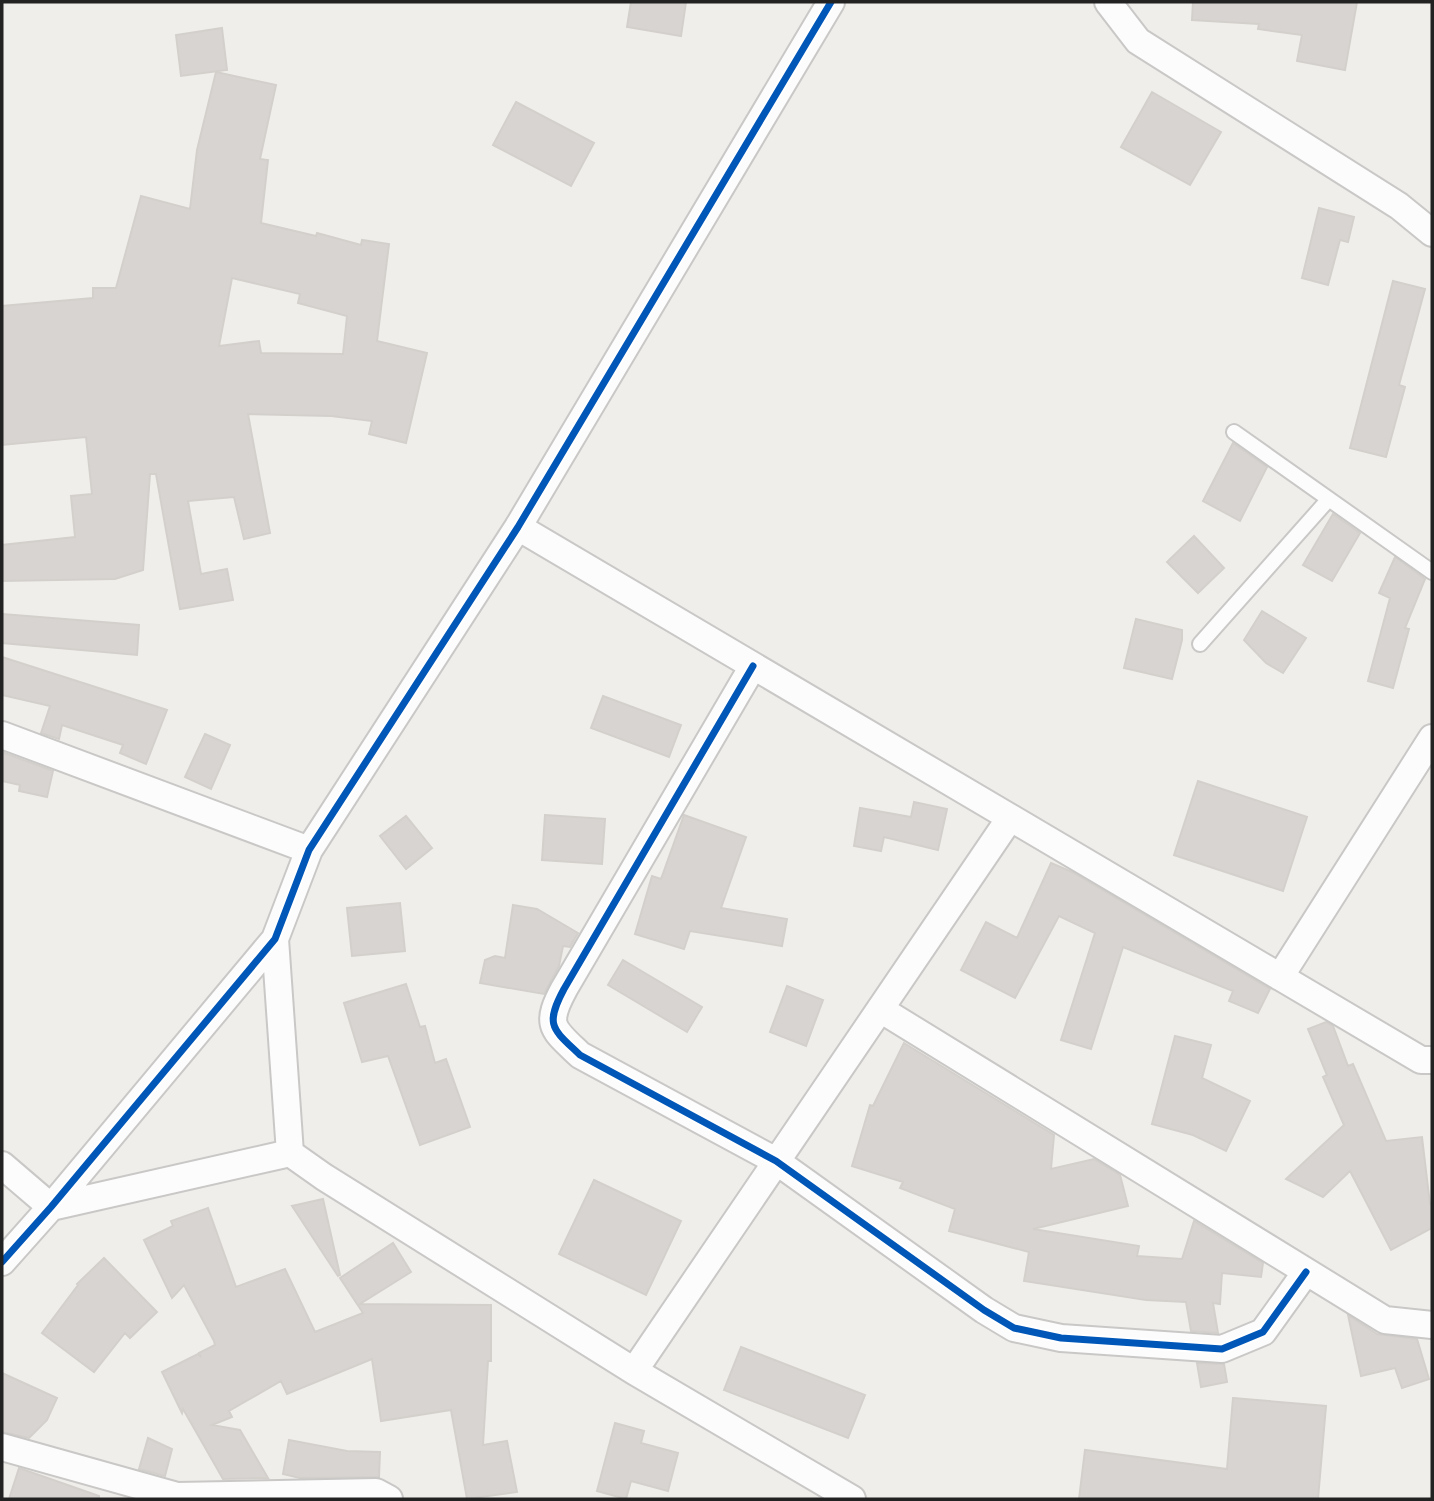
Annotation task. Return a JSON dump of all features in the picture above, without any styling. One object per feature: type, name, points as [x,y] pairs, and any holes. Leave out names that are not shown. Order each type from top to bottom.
[{"type":"street","points":[[2,1262],[275,939],[309,850],[518,527],[831,2]]},
{"type":"street","points":[[1108,2],[1138,41],[1399,206],[1432,233]]},
{"type":"street","points":[[518,527],[1421,1060],[1432,1060]]},
{"type":"street","points":[[753,666],[553,1009],[555,1031],[580,1055],[776,1161],[984,1310],[1014,1328],[1061,1338],[1222,1349],[1263,1332],[1306,1272]]},
{"type":"street","points":[[2,734],[309,850]]},
{"type":"street","points":[[1280,977],[1432,738]]},
{"type":"street","points":[[634,1371],[1010,817]]},
{"type":"street","points":[[275,939],[290,1153]]},
{"type":"street","points":[[880,1009],[1385,1320],[1432,1325]]},
{"type":"street","points":[[51,1207],[290,1153],[634,1371],[852,1499]]},
{"type":"street","points":[[2,1165],[51,1207]]},
{"type":"street","points":[[2,1447],[177,1496],[376,1492],[389,1499]]},
{"type":"lane","points":[[1234,432],[1432,572]]},
{"type":"lane","points":[[1200,645],[1328,500]]},
{"type":"building","points":[[631,2],[686,2],[681,36],[627,27]]},
{"type":"building","points":[[1193,2],[1357,2],[1345,70],[1297,61],[1302,35],[1258,29],[1259,24],[1192,20]]},
{"type":"building","points":[[222,28],[227,70],[181,76],[176,35]]},
{"type":"building","points":[[216,72],[276,85],[260,159],[268,160],[261,223],[316,236],[317,233],[361,245],[362,240],[389,244],[377,341],[427,353],[406,443],[369,434],[372,421],[331,416],[248,414],[270,533],[244,539],[234,497],[188,501],[201,574],[227,569],[233,600],[180,609],[156,474],[150,474],[143,570],[115,579],[2,581],[2,545],[75,537],[71,496],[92,494],[86,437],[2,445],[2,306],[93,298],[93,288],[116,288],[141,196],[190,209],[197,150]],"holes":[[[232,278],[300,294],[298,303],[347,316],[343,354],[261,353],[259,341],[219,346]]]},
{"type":"building","points":[[1152,92],[1221,132],[1190,185],[1121,147]]},
{"type":"building","points":[[516,102],[594,143],[571,186],[493,145]]},
{"type":"building","points":[[1319,208],[1354,217],[1348,242],[1340,240],[1328,285],[1302,278]]},
{"type":"building","points":[[1393,281],[1425,289],[1399,385],[1405,387],[1386,457],[1350,448]]},
{"type":"building","points":[[1233,443],[1267,467],[1240,521],[1203,501]]},
{"type":"building","points":[[1333,514],[1360,533],[1332,581],[1303,565]]},
{"type":"building","points":[[1194,536],[1224,568],[1198,593],[1167,562]]},
{"type":"building","points":[[1395,557],[1425,579],[1405,628],[1409,629],[1393,688],[1368,681],[1390,598],[1379,593]]},
{"type":"building","points":[[1262,611],[1306,638],[1283,673],[1266,663],[1244,640]]},
{"type":"building","points":[[2,614],[139,625],[137,655],[2,643]]},
{"type":"building","points":[[1136,619],[1182,630],[1172,679],[1124,668]]},
{"type":"building","points":[[2,657],[167,710],[146,764],[120,753],[123,745],[62,725],[59,739],[41,733],[50,706],[2,695]]},
{"type":"building","points":[[603,696],[681,725],[669,757],[591,728]]},
{"type":"building","points":[[205,734],[230,745],[211,789],[185,777]]},
{"type":"building","points":[[2,752],[53,771],[47,797],[19,791],[20,785],[2,781]]},
{"type":"building","points":[[1198,781],[1307,817],[1283,891],[1174,855]]},
{"type":"building","points":[[914,802],[947,809],[938,850],[884,837],[881,851],[854,846],[860,808],[911,817]]},
{"type":"building","points":[[545,815],[605,819],[602,864],[542,860]]},
{"type":"building","points":[[684,815],[746,837],[721,908],[787,919],[782,946],[690,931],[684,949],[635,934],[652,876],[661,879]]},
{"type":"building","points":[[406,816],[432,848],[406,869],[380,836]]},
{"type":"building","points":[[1051,863],[1072,872],[1270,989],[1258,1013],[1229,1001],[1233,991],[1123,947],[1091,1049],[1061,1040],[1095,933],[1059,916],[1015,998],[961,970],[986,922],[1017,938]]},
{"type":"building","points":[[400,903],[405,951],[352,956],[347,908]]},
{"type":"building","points":[[513,905],[537,909],[578,933],[570,947],[563,946],[559,966],[544,994],[480,983],[485,960],[495,956],[505,958]]},
{"type":"building","points":[[623,960],[702,1007],[687,1032],[608,985]]},
{"type":"building","points":[[406,984],[420,1027],[425,1026],[435,1063],[446,1059],[470,1127],[420,1145],[388,1056],[362,1062],[344,1003]]},
{"type":"building","points":[[787,986],[823,1000],[806,1046],[770,1032]]},
{"type":"building","points":[[1326,1022],[1333,1026],[1348,1066],[1353,1064],[1386,1141],[1422,1137],[1430,1204],[1432,1203],[1432,1228],[1391,1250],[1350,1171],[1323,1197],[1286,1179],[1344,1125],[1323,1077],[1327,1075],[1308,1029]]},
{"type":"building","points":[[1175,1036],[1211,1045],[1202,1078],[1250,1101],[1226,1151],[1193,1135],[1152,1124]]},
{"type":"building","points":[[904,1043],[1054,1135],[1051,1169],[1094,1159],[1120,1175],[1128,1206],[1033,1229],[1139,1246],[1137,1256],[1182,1259],[1194,1221],[1263,1263],[1261,1277],[1222,1273],[1220,1304],[1213,1303],[1218,1333],[1191,1331],[1186,1302],[1146,1300],[1024,1281],[1029,1252],[949,1231],[955,1209],[900,1188],[903,1182],[852,1166],[870,1105],[873,1106]]},
{"type":"building","points":[[594,1180],[681,1221],[646,1295],[559,1254]]},
{"type":"building","points":[[323,1199],[340,1275],[338,1276],[292,1206]]},
{"type":"building","points":[[208,1208],[236,1287],[285,1269],[315,1332],[363,1313],[340,1278],[393,1243],[411,1272],[360,1304],[491,1305],[491,1361],[488,1361],[483,1445],[507,1441],[517,1492],[467,1499],[451,1410],[381,1421],[372,1359],[287,1394],[281,1381],[229,1411],[232,1417],[212,1425],[240,1430],[268,1478],[223,1479],[183,1409],[182,1413],[162,1372],[198,1354],[201,1357],[199,1353],[215,1345],[214,1341],[184,1285],[172,1298],[144,1240],[173,1226],[171,1221]]},
{"type":"building","points":[[104,1258],[157,1312],[130,1338],[125,1333],[94,1372],[42,1333],[77,1284]]},
{"type":"building","points":[[1348,1315],[1377,1334],[1417,1339],[1429,1379],[1402,1388],[1395,1368],[1361,1376]]},
{"type":"building","points":[[741,1347],[865,1395],[848,1438],[724,1390]]},
{"type":"building","points":[[1197,1363],[1224,1364],[1227,1382],[1201,1387]]},
{"type":"building","points":[[2,1373],[57,1398],[47,1420],[29,1438],[2,1432]]},
{"type":"building","points":[[1233,1398],[1326,1406],[1318,1499],[1079,1499],[1085,1450],[1227,1469]]},
{"type":"building","points":[[615,1423],[644,1431],[641,1443],[678,1453],[668,1491],[631,1481],[626,1499],[597,1491]]},
{"type":"building","points":[[148,1438],[172,1449],[165,1476],[139,1469]]},
{"type":"building","points":[[289,1440],[347,1451],[380,1452],[379,1477],[300,1478],[283,1474]]},
{"type":"building","points":[[19,1468],[99,1496],[99,1499],[9,1499]]},
{"type":"cycle path","points":[[2,1262],[275,939],[309,850],[518,527],[831,2]]},
{"type":"cycle path","points":[[753,666],[564,989],[553,1019],[554,1026],[563,1039],[580,1055],[776,1161],[984,1310],[1014,1328],[1061,1338],[1222,1349],[1263,1332],[1306,1272]]}]
